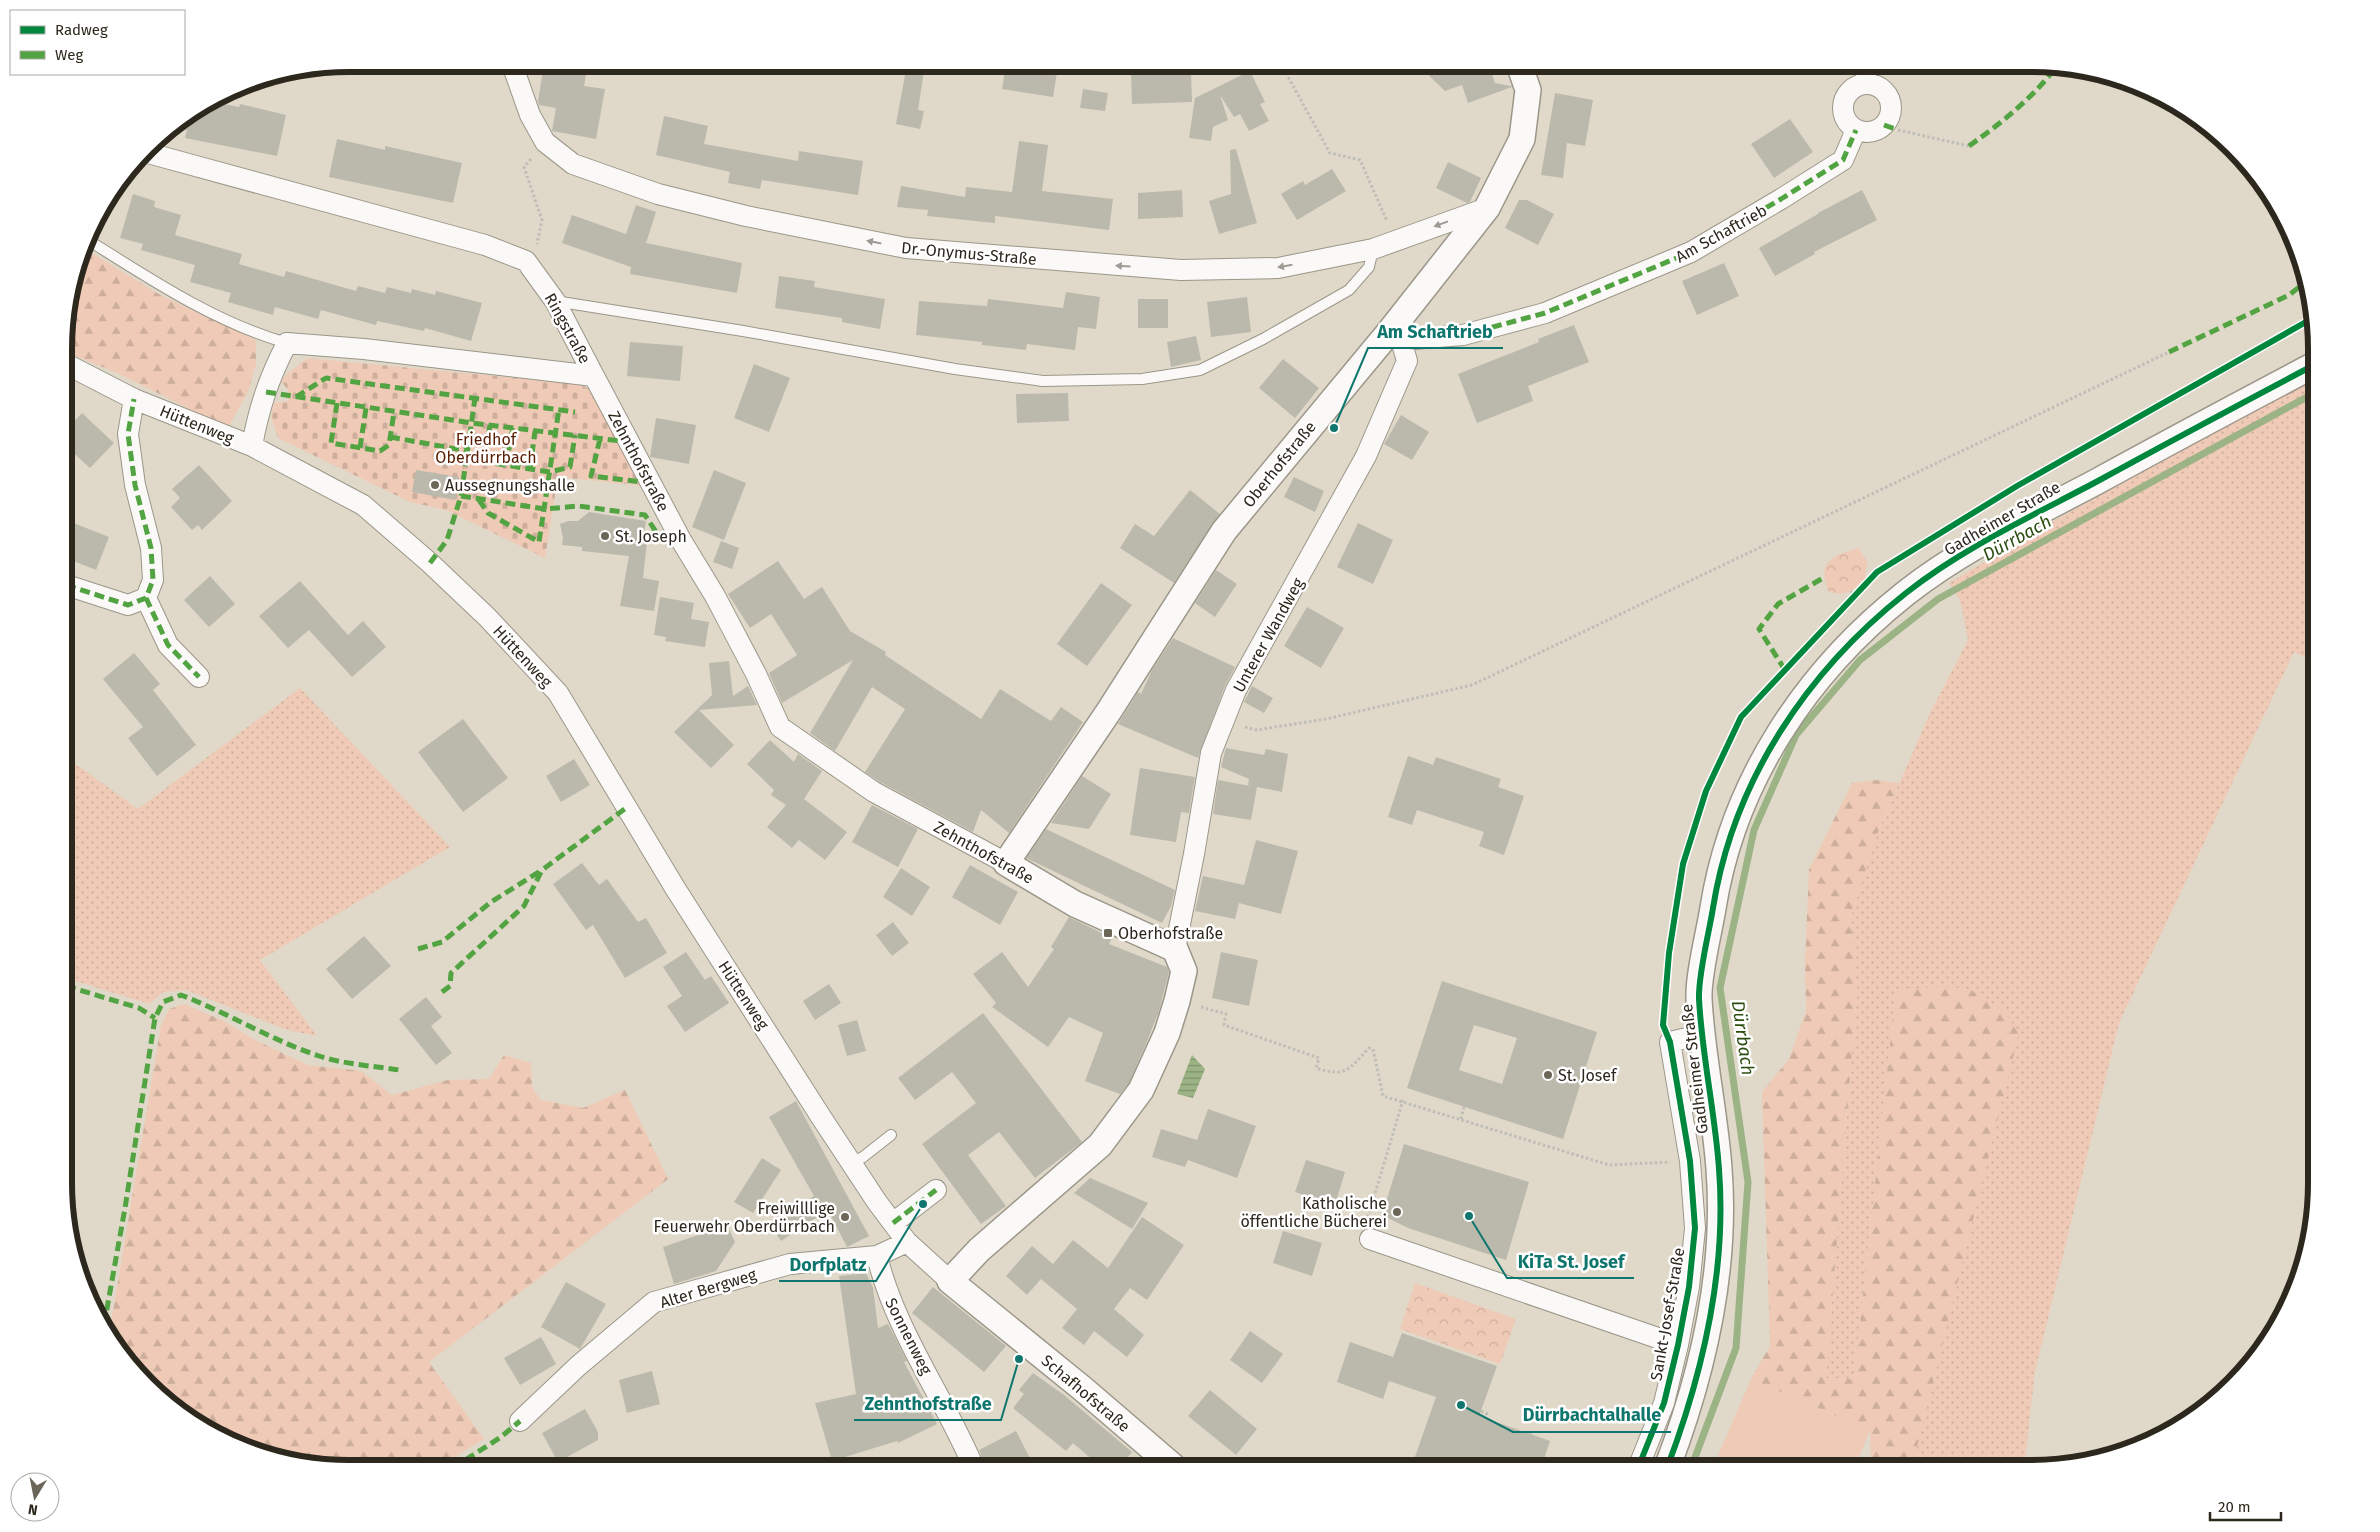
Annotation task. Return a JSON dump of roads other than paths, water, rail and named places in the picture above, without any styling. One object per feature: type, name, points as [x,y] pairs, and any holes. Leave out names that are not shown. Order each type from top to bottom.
[{"type":"street","name":"Dr.-Onymus-Straße","points":[[515,72],[530,115],[545,142],[573,164],[658,194],[746,216],[906,248],[1181,270],[1278,268],[1373,249],[1487,208]]},
{"type":"street","name":"Oberhofstraße","points":[[1006,863],[1109,711],[1224,531],[1395,336],[1487,208],[1522,139],[1528,90],[1522,72]]},
{"type":"street","points":[[1866,72],[1867,84]]},
{"type":"street","points":[[1867,84],[1882,89],[1889,99],[1890,113],[1884,125],[1871,132],[1856,130],[1849,124],[1844,116],[1843,106],[1846,95],[1856,86],[1867,84]]},
{"type":"street","name":"Am Schaftrieb","points":[[1395,336],[1463,335],[1545,312],[1691,252],[1781,200],[1843,160],[1856,130]]},
{"type":"street","name":"Ringstraße","points":[[154,154],[485,245],[526,261],[555,301],[594,376]]},
{"type":"street","name":"Unterer Wandweg","points":[[1175,949],[1194,854],[1211,753],[1236,690],[1366,456],[1406,362],[1395,336]]},
{"type":"street","points":[[252,446],[258,410],[273,370],[287,343]]},
{"type":"street","name":"Ringstraße","points":[[287,343],[364,349],[594,376]]},
{"type":"street","name":"Hüttenweg","points":[[72,367],[134,399],[252,446],[363,506],[430,563],[487,617],[558,693],[675,888],[821,1117],[907,1242]]},
{"type":"street","name":"Gadheimer Straße","points":[[1670,1460],[1689,1410],[1716,1292],[1720,1236],[1719,1169],[1699,996],[1719,871],[1742,804],[1772,742],[1826,670],[1866,628],[1908,592],[1970,550],[2308,368]]},
{"type":"street","name":"Zehnthofstraße","points":[[594,376],[682,540],[715,596],[756,674],[780,727],[874,792],[1006,863],[1075,904],[1175,949]]},
{"type":"street","points":[[134,399],[128,434],[135,485],[151,548],[153,580],[146,598],[168,645],[199,677]]},
{"type":"street","points":[[72,587],[128,605],[146,598]]},
{"type":"street","points":[[907,1242],[950,1281],[980,1250],[1100,1144],[1141,1090],[1166,1033],[1184,971],[1175,949]]},
{"type":"street","name":"Sankt-Josef-Straße","points":[[1641,1460],[1664,1403],[1678,1345],[1689,1287],[1695,1228],[1690,1162],[1670,1042],[1704,1034]]},
{"type":"street","points":[[893,1223],[936,1190]]},
{"type":"street","name":"Sankt-Josef-Straße","points":[[1370,1239],[1678,1345]]},
{"type":"street","name":"Alter Bergweg","points":[[520,1421],[578,1366],[654,1302],[790,1264],[877,1256],[907,1242]]},
{"type":"street","name":"Sonnenweg","points":[[877,1256],[884,1285],[960,1435],[971,1460]]},
{"type":"street","name":"Schafhofstraße","points":[[950,1281],[1167,1460]]},
{"type":"lane","points":[[94,244],[168,291],[264,336],[287,343]]},
{"type":"lane","points":[[555,301],[715,326],[955,369],[1043,381],[1142,379],[1200,370],[1264,339],[1349,290],[1369,267],[1373,249]]},
{"type":"lane","points":[[852,1163],[863,1157],[890,1135]]},
{"type":"waterway","name":"Dürrbach","points":[[1694,1460],[1736,1348],[1748,1182],[1720,988],[1754,830],[1796,735],[1860,660],[1938,599],[2308,396]]},
{"type":"place","name":"Am Schaftrieb","points":[[1334,428]]},
{"type":"place","name":"Aussegnungshalle","points":[[435,485]]},
{"type":"place","name":"St. Joseph","points":[[605,536]]},
{"type":"place","name":"Oberhofstraße","points":[[1108,933]]},
{"type":"place","name":"St. Josef","points":[[1548,1075]]},
{"type":"place","name":"Dorfplatz","points":[[923,1204]]},
{"type":"place","name":"Katholische öffentliche Bücherei","points":[[1397,1212]]},
{"type":"place","name":"KiTa St. Josef","points":[[1469,1216]]},
{"type":"place","name":"Freiwilllige Feuerwehr Oberdürrbach","points":[[845,1217]]},
{"type":"place","name":"Zehnthofstraße","points":[[1019,1359]]},
{"type":"place","name":"Dürrbachtalhalle","points":[[1461,1405]]},
{"type":"park label","name":"Friedhof Oberdürrbach","points":[[486,448]]}]
